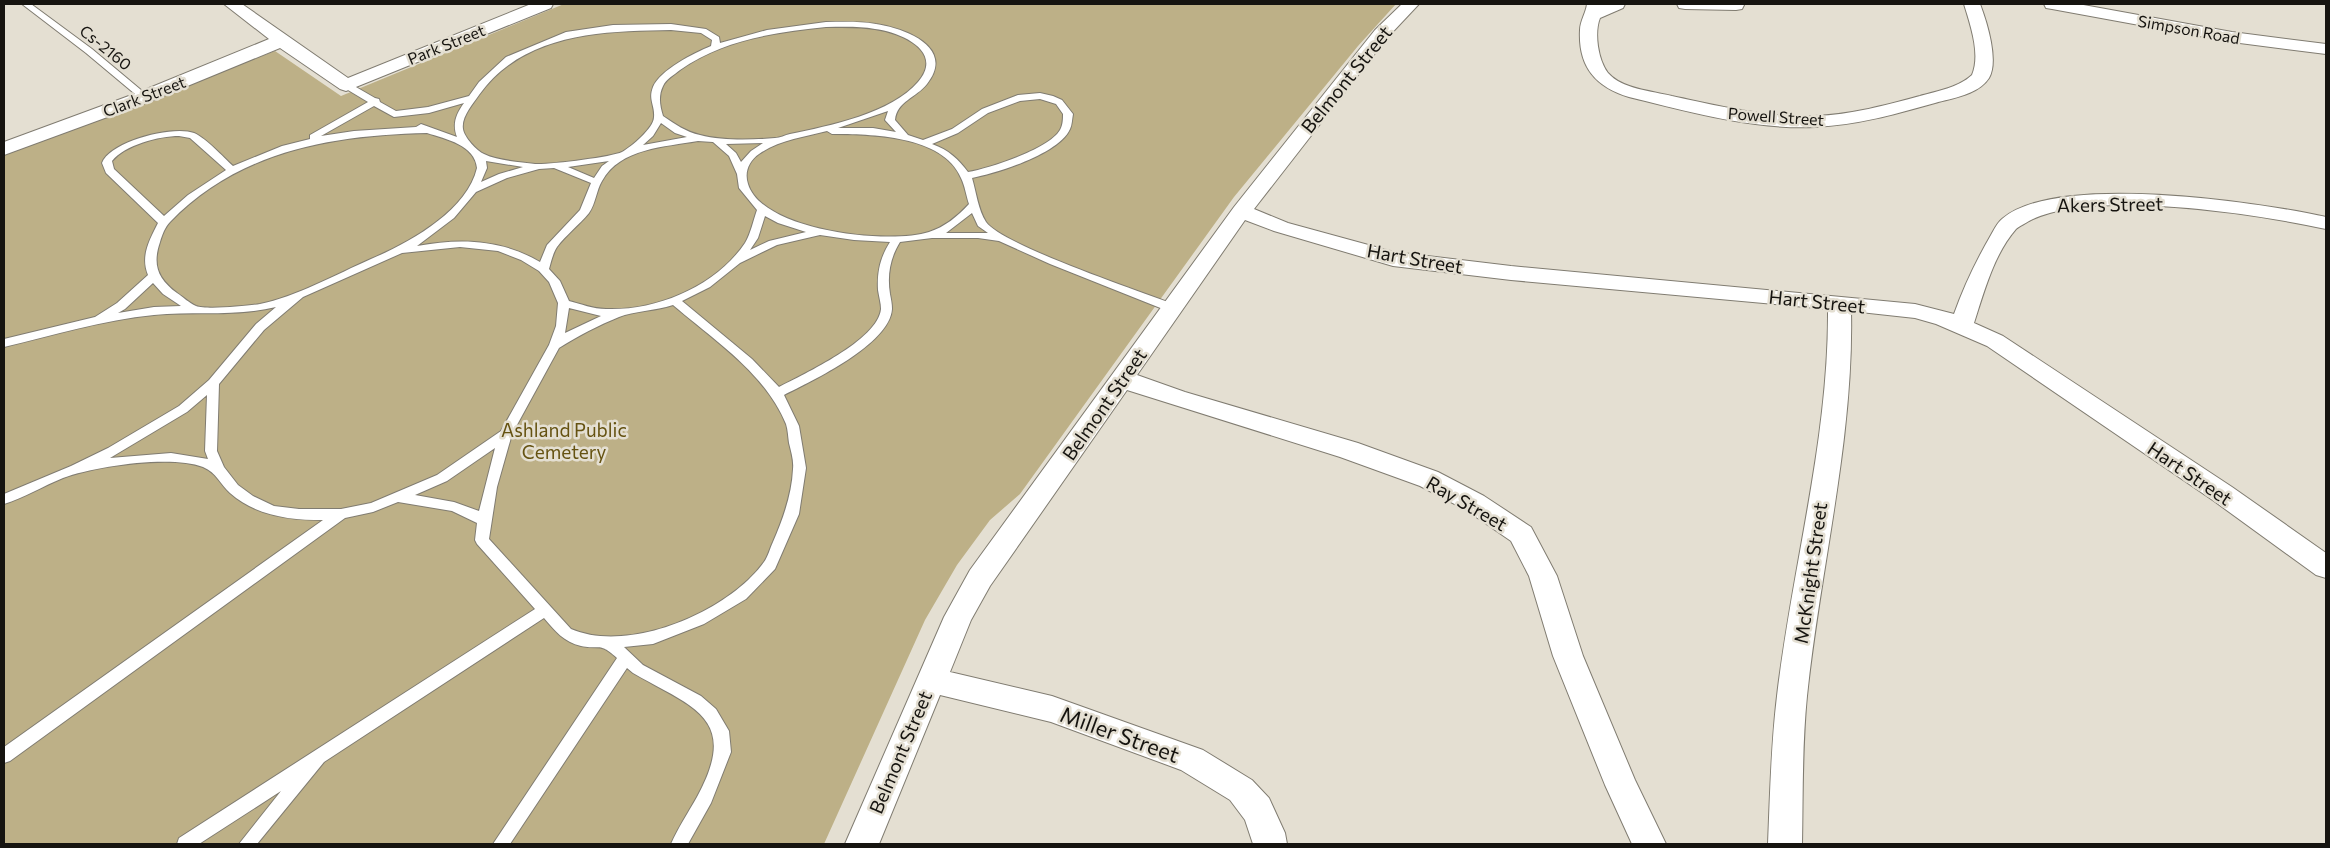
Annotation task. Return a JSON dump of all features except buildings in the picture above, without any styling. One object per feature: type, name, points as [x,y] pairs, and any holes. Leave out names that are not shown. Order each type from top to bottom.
[{"type":"street","points":[[232,4],[304,57],[346,85]]},
{"type":"street","name":"Park Street","points":[[346,85],[545,4]]},
{"type":"street","name":"Belmont Street","points":[[862,844],[930,680],[958,617],[980,578],[1241,211],[1381,34],[1411,4]]},
{"type":"street","points":[[1595,9],[1617,4]]},
{"type":"street","points":[[1685,4],[1736,5]]},
{"type":"street","name":"Powell Street","points":[[1595,9],[1588,26],[1592,57],[1602,78],[1626,90],[1713,110],[1761,118],[1835,120],[1907,105],[1958,91],[1980,78],[1984,69],[1984,59],[1972,4]]},
{"type":"street","name":"Simpson Road","points":[[2052,4],[2232,37],[2305,48],[2326,49]]},
{"type":"street","name":"Clark Street","points":[[4,149],[144,97],[283,40]]},
{"type":"street","name":"Akers Street","points":[[1962,324],[1984,262],[2010,223],[2038,208],[2091,200],[2194,203],[2266,210],[2326,223]]},
{"type":"street","name":"Hart Street","points":[[1241,211],[1281,227],[1393,259],[1521,274],[1915,311],[1962,324],[1996,341],[2223,494],[2326,567]]},
{"type":"street","name":"McKnight Street","points":[[1785,844],[1792,698],[1834,413],[1840,351],[1839,303]]},
{"type":"street","name":"Ray Street","points":[[1122,379],[1176,398],[1349,450],[1429,479],[1475,503],[1521,534],[1544,576],[1568,656],[1621,784],[1649,844]]},
{"type":"street","name":"Miller Street","points":[[930,680],[1052,709],[1192,760],[1241,790],[1257,809],[1268,833],[1270,844]]},
{"type":"lane","name":"Cs-2160","points":[[26,4],[89,51],[144,97]]},
{"type":"lane","points":[[4,343],[96,321],[153,312],[193,309],[240,310],[261,307],[282,302],[408,247],[450,216],[472,190],[480,174],[482,165],[478,156],[464,142],[458,128],[463,111],[482,84],[509,59],[520,52],[566,35],[643,26],[671,26],[703,31],[713,35],[757,35],[838,25],[873,26],[902,33],[923,45],[932,61],[928,78],[922,86],[897,104],[804,134],[780,139],[738,142],[698,138],[678,131],[667,125],[659,117],[654,101],[660,83],[677,66],[715,48],[757,35]]},
{"type":"lane","points":[[713,35],[716,39],[715,48]]},
{"type":"lane","points":[[346,85],[376,101],[394,114],[427,130],[464,142]]},
{"type":"lane","points":[[925,143],[955,131],[985,111],[1018,98],[1040,96],[1050,98],[1059,102],[1068,114],[1065,130],[1058,138],[1036,152],[966,176]]},
{"type":"lane","points":[[394,114],[429,110],[472,98]]},
{"type":"lane","points":[[301,143],[376,101]]},
{"type":"lane","points":[[897,104],[891,113],[890,120],[905,137]]},
{"type":"lane","points":[[544,269],[551,247],[584,212],[589,204],[596,182],[606,168],[650,134],[659,117]]},
{"type":"lane","points":[[193,309],[166,292],[153,276],[149,254],[152,242],[164,222],[196,192],[232,170],[301,143],[351,133],[427,130]]},
{"type":"lane","points":[[804,134],[853,130],[905,137],[940,150],[952,158],[966,176],[982,224],[1001,238],[1054,262],[1172,308]]},
{"type":"lane","points":[[164,222],[110,171],[107,166],[108,160],[114,154],[162,135],[185,133],[193,136],[232,170]]},
{"type":"lane","points":[[478,156],[508,163],[558,166],[624,155],[645,146],[698,138]]},
{"type":"lane","points":[[740,172],[743,164],[756,151],[780,139]]},
{"type":"lane","points":[[717,141],[732,154],[740,172],[741,186],[752,201],[762,210],[783,221],[820,231],[865,238],[897,239],[978,235],[1001,238]]},
{"type":"lane","points":[[472,190],[503,176],[538,166]]},
{"type":"lane","points":[[558,166],[596,182]]},
{"type":"lane","points":[[926,237],[950,227],[974,204]]},
{"type":"lane","points":[[730,266],[751,242],[762,210]]},
{"type":"lane","points":[[564,303],[595,312],[653,308],[675,301],[701,288],[747,255],[773,243],[820,231]]},
{"type":"lane","points":[[777,393],[849,354],[862,344],[882,322],[886,311],[882,270],[888,254],[897,239]]},
{"type":"lane","points":[[391,254],[453,244],[485,246],[513,252],[544,269],[554,281],[564,303],[562,326],[555,345],[506,434],[494,467],[482,540],[566,633],[582,640],[609,642],[653,638],[699,620],[741,595],[770,565],[792,514],[800,468],[793,426],[777,393],[748,362],[675,301]]},
{"type":"lane","points":[[96,321],[121,306],[153,276]]},
{"type":"lane","points":[[4,499],[114,451],[183,409],[213,383],[260,327],[299,294]]},
{"type":"lane","points":[[555,345],[569,336],[622,311]]},
{"type":"lane","points":[[213,383],[211,450],[219,470],[236,491],[269,510],[291,515],[341,514],[373,507],[442,478],[506,434]]},
{"type":"lane","points":[[76,469],[131,459],[170,458],[200,463],[219,470]]},
{"type":"lane","points":[[398,497],[451,505],[484,521]]},
{"type":"lane","points":[[4,756],[341,514]]},
{"type":"lane","points":[[185,844],[545,610]]},
{"type":"lane","points":[[609,642],[638,669],[696,701],[711,714],[721,731],[723,752],[705,798],[679,844]]},
{"type":"lane","points":[[501,844],[626,657]]},
{"type":"lane","points":[[247,844],[318,757]]},
{"type":"green space","name":"Ashland Public Cemetery","points":[[564,4],[1396,4],[1358,46],[1234,197],[1020,494],[990,520],[957,565],[925,620],[824,844],[4,844],[4,155],[275,51],[341,96]]}]
